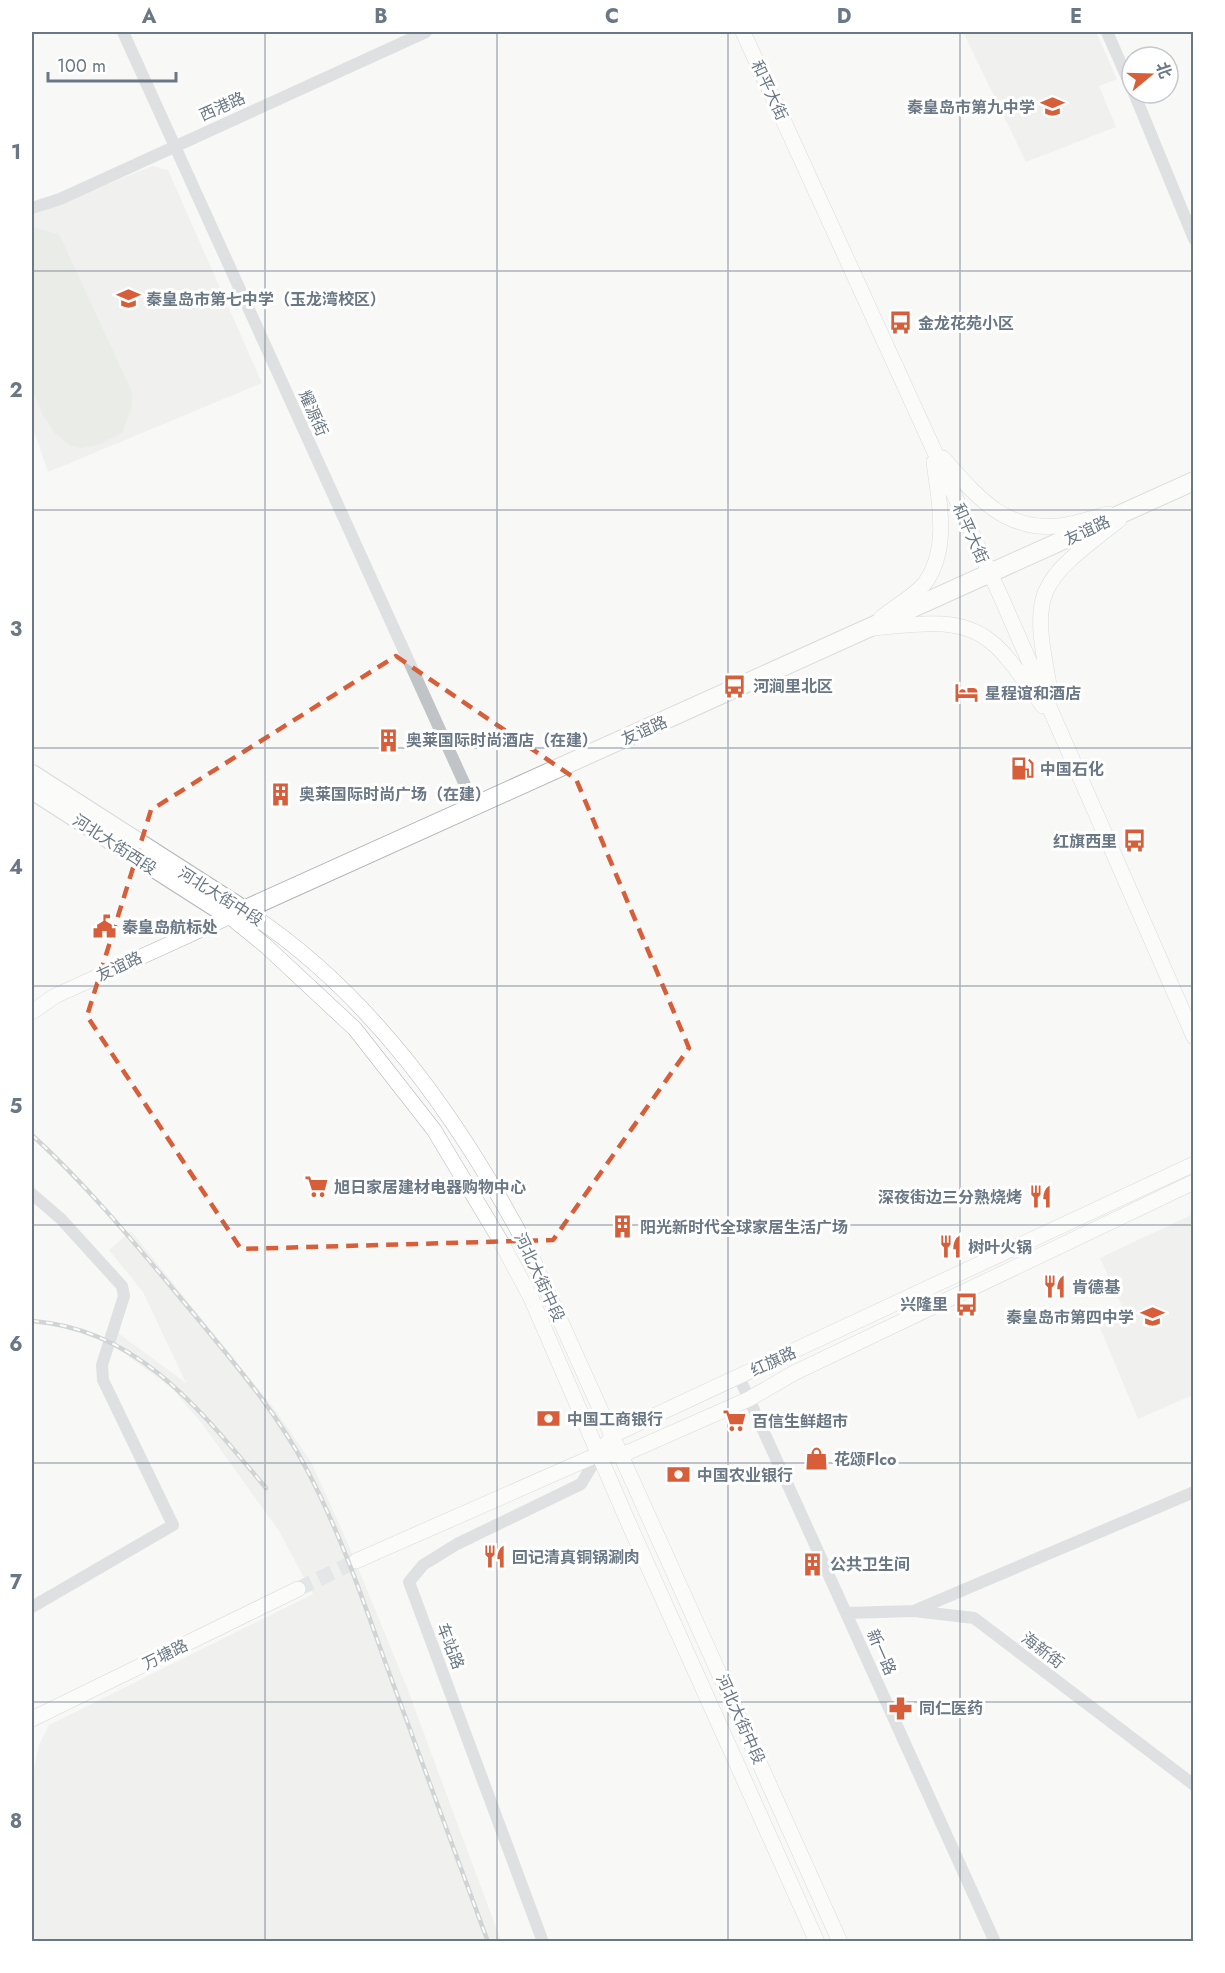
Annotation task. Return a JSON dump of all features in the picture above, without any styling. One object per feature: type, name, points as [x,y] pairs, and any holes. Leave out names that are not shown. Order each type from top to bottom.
[{"type":"highway","name":"友谊路","points":[[236,913],[1194,481]]},
{"type":"highway","name":"河北大街中段","points":[[32,774],[236,913]]},
{"type":"highway","name":"河北大街西段","points":[[32,790],[236,913]]},
{"type":"main road","name":"和平大街","points":[[743,32],[933,447],[1194,1036]]},
{"type":"main road","points":[[933,447],[984,504],[1010,519],[1058,526],[1134,508]]},
{"type":"main road","points":[[868,629],[924,584],[937,553],[942,526],[933,447]]},
{"type":"main road","points":[[1057,724],[1040,637],[1040,607],[1044,593],[1049,580],[1073,556],[1134,508]]},
{"type":"main road","points":[[868,629],[941,623],[971,629],[991,641],[1057,724]]},
{"type":"main road","points":[[236,913],[266,946],[355,1029],[434,1130],[531,1298],[598,1454],[817,1941]]},
{"type":"main road","name":"友谊路","points":[[32,1012],[55,996],[236,913]]},
{"type":"main road","name":"河北大街中段","points":[[236,913],[278,932],[336,982],[374,1022],[414,1070],[456,1128],[501,1198],[529,1251],[613,1435],[840,1941]]},
{"type":"main road","name":"红旗路","points":[[356,1562],[598,1454],[613,1435],[1194,1164]]},
{"type":"main road","points":[[598,1454],[622,1455],[749,1399],[794,1373],[1194,1182]]},
{"type":"main road","name":"万塘路","points":[[32,1719],[298,1589]]},
{"type":"street","name":"耀源街","points":[[123,32],[475,807]]},
{"type":"street","name":"西港路","points":[[32,208],[60,199],[426,32]]},
{"type":"street","points":[[1107,32],[1120,62]]},
{"type":"street","points":[[1139,105],[1194,239]]},
{"type":"street","points":[[32,1194],[61,1219],[122,1287],[124,1296],[102,1365],[103,1380],[173,1525],[32,1607]]},
{"type":"street","name":"新一路","points":[[739,1377],[995,1941]]},
{"type":"street","name":"车站路","points":[[543,1941],[409,1582],[423,1565],[457,1544],[581,1484],[598,1454]]},
{"type":"street","points":[[914,1611],[1194,1492]]},
{"type":"street","name":"海新街","points":[[846,1613],[914,1611],[974,1618],[1194,1785]]},
{"type":"highlighted area","points":[[396,656],[576,779],[689,1048],[553,1240],[241,1249],[87,1016],[151,810]]},
{"type":"shaded area","name":"秦皇岛市第九中学","points":[[963,32],[1096,32],[1117,79],[1099,86],[1116,127],[1026,162]]},
{"type":"shaded area","name":"秦皇岛市第七中学（玉龙湾校区）","points":[[152,166],[168,170],[262,383],[48,472],[32,426],[32,215]]},
{"type":"shaded area","points":[[32,227],[59,234],[132,392],[131,409],[122,433],[100,444],[82,448],[69,445],[55,433],[43,415],[32,389]]},
{"type":"shaded area","name":"秦皇岛市第四中学","points":[[1193,1214],[1193,1395],[1138,1419],[1098,1323],[1124,1310],[1100,1258]]},
{"type":"shaded area","points":[[131,1231],[276,1411],[311,1462],[349,1546],[406,1685],[501,1941],[32,1942],[32,1779],[39,1745],[49,1725],[313,1594],[279,1531],[203,1425],[172,1388],[114,1346],[118,1333],[186,1383],[143,1292],[109,1250]]},
{"type":"tunnel","points":[[298,1589],[356,1561]]},
{"type":"railway","points":[[32,1135],[95,1199],[224,1350],[282,1428],[307,1470],[350,1567],[488,1942]]},
{"type":"railway","points":[[32,1321],[70,1327],[105,1340],[136,1357],[192,1404],[266,1488]]},
{"type":"place","name":"秦皇岛市第九中学","points":[[1053,107]]},
{"type":"place","name":"秦皇岛市第七中学（玉龙湾校区）","points":[[128,299]]},
{"type":"place","name":"金龙花苑小区","points":[[900,323]]},
{"type":"place","name":"河涧里北区","points":[[735,686]]},
{"type":"place","name":"星程谊和酒店","points":[[967,693]]},
{"type":"place","name":"奥莱国际时尚酒店（在建）","points":[[388,740]]},
{"type":"place","name":"中国石化","points":[[1022,769]]},
{"type":"place","name":"奥莱国际时尚广场（在建）","points":[[281,794]]},
{"type":"place","name":"红旗西里","points":[[1135,841]]},
{"type":"place","name":"秦皇岛航标处","points":[[104,927]]},
{"type":"place","name":"旭日家居建材电器购物中心","points":[[316,1187]]},
{"type":"place","name":"深夜街边三分熟烧烤","points":[[1040,1197]]},
{"type":"place","name":"阳光新时代全球家居生活广场","points":[[622,1227]]},
{"type":"place","name":"树叶火锅","points":[[950,1247]]},
{"type":"place","name":"肯德基","points":[[1054,1287]]},
{"type":"place","name":"兴隆里","points":[[966,1304]]},
{"type":"place","name":"秦皇岛市第四中学","points":[[1152,1317]]},
{"type":"place","name":"中国工商银行","points":[[549,1419]]},
{"type":"place","name":"百信生鲜超市","points":[[734,1421]]},
{"type":"place","name":"花颂Flco","points":[[816,1459]]},
{"type":"place","name":"中国农业银行","points":[[679,1475]]},
{"type":"place","name":"回记清真铜锅涮肉","points":[[494,1557]]},
{"type":"place","name":"公共卫生间","points":[[812,1564]]},
{"type":"place","name":"同仁医药","points":[[901,1708]]}]
